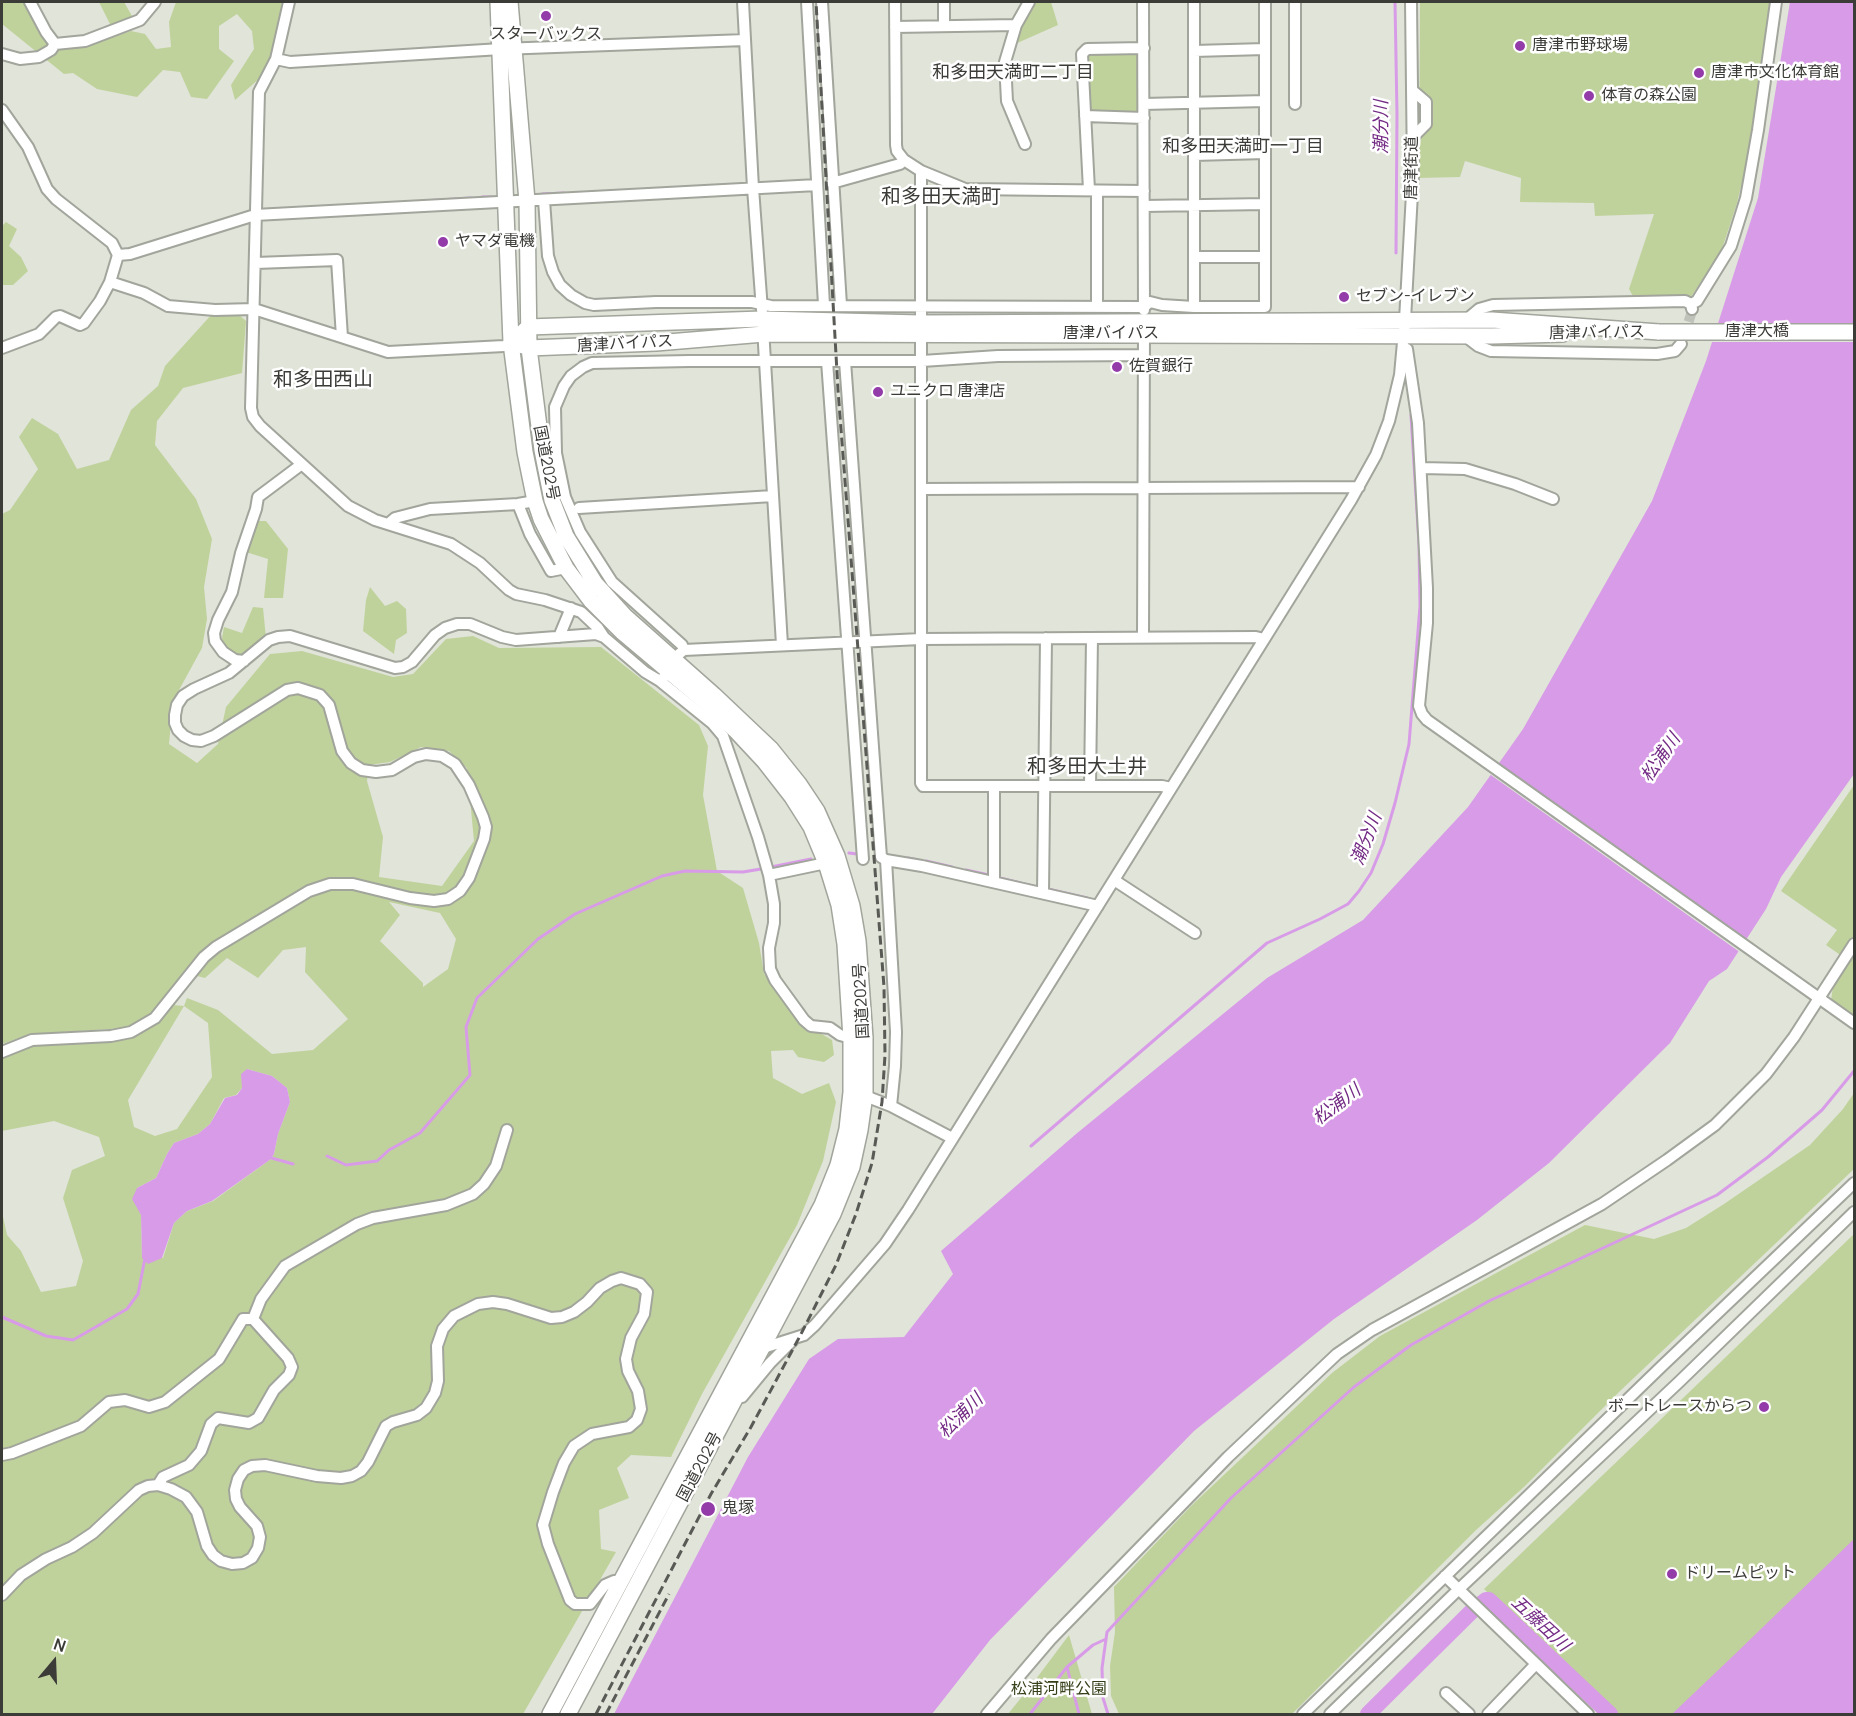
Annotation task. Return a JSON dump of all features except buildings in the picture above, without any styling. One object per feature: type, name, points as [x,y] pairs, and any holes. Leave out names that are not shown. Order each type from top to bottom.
[{"type":"highway","points":[[498,2],[507,49],[527,201],[528,327],[511,343]]},
{"type":"highway","points":[[510,2],[507,49],[505,202],[511,343]]},
{"type":"highway","name":"唐津バイパス","points":[[528,327],[762,319],[921,328],[1144,321],[1465,328],[1492,320],[1659,332]]},
{"type":"highway","name":"唐津バイパス","points":[[511,343],[529,348],[656,343],[762,319]]},
{"type":"highway","name":"国道202号","points":[[528,327],[542,450],[558,499],[566,536],[595,583],[625,616],[658,635],[672,666],[710,706],[729,733],[764,761],[792,797],[811,827],[826,863],[839,905],[846,944],[851,1038],[860,1130],[852,1167],[833,1214],[568,1714]]},
{"type":"highway","name":"唐津大橋","points":[[1659,332],[1854,332]]},
{"type":"highway","name":"国道202号","points":[[511,343],[525,452],[535,501],[541,519],[566,568],[591,601],[622,632],[672,666],[771,749],[817,811],[837,856],[852,906],[858,941],[865,1038],[858,1094],[838,1165],[822,1205],[550,1714]]},
{"type":"street","points":[[30,2],[55,44]]},
{"type":"street","points":[[55,44],[85,41],[115,31],[140,20],[155,2]]},
{"type":"street","points":[[289,2],[276,59],[259,92],[251,408],[254,417],[348,506],[375,520],[442,541],[462,550],[516,594],[545,600],[581,612],[604,637],[645,672],[782,645],[921,639],[1256,637],[1264,639]]},
{"type":"street","points":[[743,2],[742,40],[782,645]]},
{"type":"street","points":[[807,2],[824,305]]},
{"type":"street","points":[[822,2],[841,305]]},
{"type":"street","points":[[895,2],[896,145],[897,151],[904,160],[921,171],[965,189],[1144,191]]},
{"type":"street","points":[[944,26],[945,2]]},
{"type":"street","points":[[1025,144],[1007,101],[1005,62],[1016,25],[1029,2]]},
{"type":"street","points":[[1143,2],[1143,638]]},
{"type":"street","points":[[1194,2],[1194,307]]},
{"type":"street","points":[[1144,321],[1150,302],[1194,307],[1265,308],[1265,2]]},
{"type":"street","points":[[1295,2],[1295,104]]},
{"type":"street","name":"唐津街道","points":[[1405,327],[1413,175],[1411,2]]},
{"type":"street","points":[[1681,344],[1675,351],[1657,354],[1491,351],[1478,346],[1465,328],[1479,309],[1493,305],[1685,301],[1692,308],[1731,246],[1746,198],[1776,2]]},
{"type":"street","points":[[895,27],[1016,25]]},
{"type":"street","points":[[276,59],[290,62],[507,49],[742,40]]},
{"type":"street","points":[[2,54],[20,59],[39,57],[51,50],[55,44]]},
{"type":"street","points":[[1097,307],[1093,190],[1085,116],[1082,54],[1087,49],[1144,48]]},
{"type":"street","points":[[1194,51],[1265,49]]},
{"type":"street","points":[[1144,104],[1265,101]]},
{"type":"street","points":[[2,110],[28,147],[47,189],[56,199],[112,243],[118,255],[110,282],[84,323],[80,325],[60,316],[56,317],[39,334],[2,348]]},
{"type":"street","points":[[1085,116],[1144,118]]},
{"type":"street","points":[[1194,155],[1265,153]]},
{"type":"street","points":[[832,183],[900,164],[904,160]]},
{"type":"street","points":[[921,171],[921,783],[923,786],[1162,786],[1171,788]]},
{"type":"street","points":[[118,255],[130,254],[255,215],[817,185]]},
{"type":"street","points":[[544,201],[548,256],[553,272],[560,285],[585,303],[656,302],[762,319]]},
{"type":"street","points":[[1144,206],[1265,204]]},
{"type":"street","points":[[1194,257],[1265,256]]},
{"type":"street","points":[[256,263],[337,260],[342,337]]},
{"type":"street","points":[[110,282],[144,293],[168,306],[215,310],[254,309],[388,352],[504,346],[511,343]]},
{"type":"street","points":[[762,319],[771,306],[921,305],[1097,307],[1144,321]]},
{"type":"street","points":[[1405,327],[1422,468],[1427,624],[1419,706],[1427,720],[1854,1023]]},
{"type":"street","points":[[733,1371],[764,1348],[804,1335],[815,1325],[885,1244],[908,1210],[1359,487],[1376,455],[1389,421],[1400,375],[1405,327]]},
{"type":"street","points":[[558,499],[555,407],[571,376],[592,363],[922,361],[998,356],[1143,355]]},
{"type":"street","points":[[827,361],[863,859]]},
{"type":"street","points":[[845,361],[881,857],[886,860],[1098,906]]},
{"type":"street","points":[[537,408],[555,407]]},
{"type":"street","points":[[244,661],[234,660],[223,652],[215,641],[214,633],[232,592],[258,497],[302,464]]},
{"type":"street","points":[[1422,468],[1465,469],[1515,484],[1553,499]]},
{"type":"street","points":[[921,489],[1359,487]]},
{"type":"street","points":[[579,508],[773,496]]},
{"type":"street","points":[[388,524],[395,518],[430,508],[518,504],[535,501]]},
{"type":"street","points":[[518,504],[551,571],[566,568]]},
{"type":"street","points":[[526,523],[541,519]]},
{"type":"street","points":[[559,637],[571,608]]},
{"type":"street","points":[[2,1052],[32,1040],[111,1036],[131,1032],[154,1018],[204,957],[216,947],[309,891],[330,884],[353,884],[410,898],[434,901],[448,899],[460,891],[469,878],[484,839],[486,827],[469,785],[455,764],[442,756],[426,754],[414,757],[392,770],[376,772],[362,770],[351,763],[342,751],[329,705],[320,695],[298,688],[287,690],[214,736],[201,741],[192,740],[184,736],[175,723],[177,705],[183,696],[229,673],[268,640],[278,637],[290,636],[396,668],[403,668],[412,662],[435,635],[457,624],[470,624],[516,640],[596,634],[604,637]]},
{"type":"street","points":[[1043,893],[1046,638]]},
{"type":"street","points":[[1090,786],[1092,638]]},
{"type":"street","points":[[729,733],[769,875],[774,904],[774,923],[769,948],[770,969],[775,980],[804,1020],[811,1026],[830,1028],[840,1035],[851,1038]]},
{"type":"street","points":[[994,786],[994,882]]},
{"type":"street","points":[[886,860],[896,1032],[891,1106]]},
{"type":"street","points":[[769,875],[826,863]]},
{"type":"street","points":[[1114,880],[1196,933]]},
{"type":"street","points":[[987,1714],[1051,1639],[1228,1457],[1337,1354],[1372,1330],[1602,1204],[1715,1125],[1766,1074],[1854,944]]},
{"type":"street","points":[[858,1094],[891,1106],[952,1138]]},
{"type":"street","points":[[253,1318],[261,1299],[285,1266],[357,1224],[373,1218],[446,1205],[473,1194],[484,1184],[496,1166],[507,1130]]},
{"type":"street","points":[[1303,1714],[1854,1183]]},
{"type":"street","points":[[1330,1714],[1459,1589],[1679,1383],[1854,1212]]},
{"type":"street","points":[[2,1595],[21,1575],[93,1533],[139,1490],[148,1486],[159,1485],[186,1497],[196,1512],[207,1546],[213,1555],[221,1561],[232,1564],[243,1563],[252,1558],[258,1548],[260,1537],[257,1526],[240,1508],[236,1499],[235,1490],[238,1479],[244,1470],[252,1466],[265,1465],[317,1476],[341,1478],[361,1472],[386,1426],[417,1415],[426,1408],[435,1393],[438,1381],[437,1346],[443,1329],[454,1316],[478,1304],[493,1302],[551,1318],[562,1317],[574,1312],[600,1288],[621,1278],[640,1284],[648,1292],[645,1314],[631,1338],[626,1359],[628,1371],[638,1391],[641,1409],[638,1420],[629,1427],[592,1434],[574,1446],[564,1463],[543,1525],[570,1600],[575,1604],[590,1604],[605,1585],[614,1581],[621,1582]]},
{"type":"street","points":[[2,1455],[81,1426],[109,1402],[125,1400],[149,1407],[165,1402],[219,1359],[243,1319],[253,1318]]},
{"type":"street","points":[[159,1485],[163,1477],[189,1466],[201,1451],[212,1424],[218,1418],[249,1423],[258,1418],[274,1390],[290,1375],[291,1367],[288,1358],[253,1318]]},
{"type":"street","points":[[729,1412],[770,1363],[796,1337]]},
{"type":"street","points":[[1445,1576],[1588,1714]]},
{"type":"street","points":[[1488,1714],[1536,1664]]},
{"type":"street","points":[[1446,1693],[1469,1714]]},
{"type":"green space","points":[[2,2],[23,2],[46,42],[60,49],[90,45],[131,31],[145,34],[156,49],[171,47],[169,22],[176,2],[284,2],[273,52],[260,78],[235,100],[231,85],[254,49],[252,31],[237,14],[219,26],[219,49],[234,61],[207,99],[191,97],[180,72],[163,70],[137,97],[97,89],[73,73],[64,74],[2,24]]},
{"type":"green space","points":[[99,2],[124,2],[132,16],[111,26]]},
{"type":"green space","points":[[1033,2],[1051,2],[1058,25],[1015,44],[1019,28]]},
{"type":"green space","name":"体育の森公園","points":[[1420,2],[1773,2],[1749,153],[1737,203],[1722,249],[1691,297],[1634,298],[1629,289],[1654,214],[1595,216],[1594,203],[1520,202],[1521,178],[1465,161],[1460,177],[1419,178]]},
{"type":"green space","points":[[1088,51],[1137,51],[1141,55],[1141,110],[1136,114],[1092,113],[1088,110]]},
{"type":"green space","points":[[6,222],[17,229],[9,246],[21,257],[28,271],[13,285],[2,285],[2,226]]},
{"type":"green space","points":[[212,314],[238,314],[246,321],[242,373],[183,388],[157,421],[155,445],[196,499],[212,539],[204,587],[207,619],[202,648],[173,701],[169,744],[197,763],[218,744],[226,707],[270,654],[302,651],[393,677],[413,674],[446,639],[473,636],[499,648],[601,647],[699,725],[708,746],[703,795],[717,871],[743,888],[759,943],[764,974],[802,1026],[832,1040],[834,1055],[824,1062],[798,1057],[793,1050],[771,1051],[773,1078],[802,1094],[829,1083],[836,1102],[823,1161],[797,1225],[702,1394],[671,1457],[631,1455],[617,1468],[629,1498],[599,1510],[601,1549],[616,1552],[523,1714],[2,1714],[2,1212],[7,1235],[21,1251],[41,1292],[76,1286],[83,1261],[63,1198],[72,1170],[105,1156],[99,1137],[54,1121],[2,1131],[2,1047],[138,1035],[173,1005],[184,1006],[187,998],[218,1010],[272,1054],[313,1050],[348,1019],[305,972],[306,947],[283,950],[258,978],[227,958],[205,978],[185,973],[154,1011],[126,1028],[30,1034],[2,1044],[2,514],[10,510],[38,469],[19,437],[32,418],[58,434],[77,469],[109,460],[131,410],[158,386],[165,366]],"holes":[[[421,747],[449,751],[467,768],[474,841],[442,886],[379,877],[383,837],[367,781],[369,765],[390,762]],[[389,902],[440,913],[456,939],[448,969],[423,987],[423,983],[380,941],[400,915]],[[184,1006],[208,1023],[212,1077],[177,1129],[155,1136],[134,1127],[128,1100]],[[247,1069],[272,1076],[287,1088],[290,1102],[278,1134],[274,1154],[271,1159],[213,1201],[187,1211],[174,1223],[163,1258],[142,1258],[141,1215],[137,1188],[156,1178],[174,1143],[198,1134],[210,1124],[224,1098],[236,1095],[242,1088]]]},
{"type":"green space","points":[[255,521],[266,521],[288,549],[283,598],[264,598],[268,559],[246,552]]},
{"type":"green space","points":[[370,587],[385,606],[397,601],[406,609],[407,633],[396,640],[394,654],[363,631],[366,600]]},
{"type":"green space","points":[[253,607],[263,608],[266,638],[242,656],[227,652],[222,638],[224,627],[242,633]]},
{"type":"green space","points":[[1854,785],[1854,1016],[1831,1000],[1833,987],[1849,961],[1826,945],[1837,930],[1781,891]]},
{"type":"green space","points":[[1854,1093],[1854,1169],[1619,1392],[1525,1486],[1476,1530],[1292,1714],[1119,1714],[1111,1696],[1110,1666],[1115,1632],[1114,1587],[1192,1505],[1332,1373],[1380,1336],[1585,1225],[1654,1239],[1686,1228],[1810,1145],[1843,1109]]},
{"type":"green space","name":"ボートレースからつ","points":[[1854,1234],[1854,1714],[1616,1714],[1484,1589]]},
{"type":"green space","name":"松浦河畔公園","points":[[1069,1635],[1092,1714],[1008,1714],[1033,1683]]},
{"type":"water","name":"松浦川","points":[[1790,2],[1854,2],[1854,774],[1781,877],[1766,909],[1727,969],[1709,981],[1670,1043],[1549,1163],[1477,1220],[1334,1319],[1194,1431],[990,1640],[932,1714],[614,1714],[748,1457],[809,1359],[838,1339],[904,1337],[953,1274],[941,1251],[1076,1134],[1267,978],[1363,920],[1468,807],[1523,729],[1652,501],[1706,361],[1758,198]]},
{"type":"water","points":[[247,1069],[272,1076],[287,1088],[290,1102],[278,1134],[274,1154],[271,1159],[212,1201],[187,1211],[174,1223],[162,1258],[148,1264],[142,1258],[141,1215],[132,1199],[137,1188],[156,1178],[174,1143],[198,1134],[210,1124],[225,1098],[237,1095],[242,1088],[241,1074]]},
{"type":"water","points":[[1854,1539],[1854,1714],[1672,1714],[1733,1656]]},
{"type":"pier","points":[[1714,326],[1854,326],[1854,342],[1709,342]]},
{"type":"pier","points":[[1496,763],[1748,942],[1741,953],[1488,773]]},
{"type":"waterway","name":"潮分川","points":[[1395,2],[1396,253]]},
{"type":"waterway","points":[[542,194],[564,193]]},
{"type":"waterway","points":[[482,197],[492,197]]},
{"type":"waterway","points":[[424,201],[471,198]]},
{"type":"waterway","name":"潮分川","points":[[1031,1146],[1267,943],[1348,904],[1371,873],[1383,844],[1409,744],[1420,606],[1419,544],[1411,415]]},
{"type":"waterway","points":[[849,853],[857,854]]},
{"type":"waterway","points":[[886,855],[898,857]]},
{"type":"waterway","points":[[908,858],[918,860]]},
{"type":"waterway","points":[[771,867],[811,859]]},
{"type":"waterway","points":[[926,861],[952,867]]},
{"type":"waterway","points":[[327,1156],[346,1165],[377,1161],[389,1150],[420,1133],[470,1075],[466,1027],[477,998],[538,939],[575,914],[662,876],[685,871],[743,872],[761,869]]},
{"type":"waterway","points":[[966,870],[989,875]]},
{"type":"waterway","points":[[1000,878],[1037,887]]},
{"type":"waterway","points":[[1048,889],[1087,898]]},
{"type":"waterway","points":[[1108,1714],[1103,1698],[1102,1668],[1107,1632],[1231,1498],[1354,1387],[1411,1345],[1489,1301],[1717,1195],[1768,1157],[1822,1110],[1854,1071]]},
{"type":"waterway","points":[[268,1157],[293,1164]]},
{"type":"waterway","points":[[2,1317],[46,1336],[73,1340],[127,1309],[138,1294],[145,1258]]},
{"type":"waterway","name":"五藤田川","points":[[1368,1714],[1486,1600],[1489,1600],[1610,1714]]},
{"type":"waterway","points":[[1030,1714],[1067,1667],[1093,1645],[1106,1639]]},
{"type":"waterway","points":[[1067,1667],[1079,1714]]},
{"type":"tunnel","points":[[1684,336],[1692,311]]},
{"type":"railway","points":[[596,1714],[711,1494],[751,1427],[836,1265],[856,1214],[872,1163],[882,1102],[885,1055],[884,987],[838,390],[816,2]]},
{"type":"railway","points":[[606,1714],[669,1594]]},
{"type":"place","name":"スターバックス","points":[[546,16]]},
{"type":"place","name":"唐津市野球場","points":[[1520,46]]},
{"type":"place","name":"唐津市文化体育館","points":[[1699,73]]},
{"type":"place","name":"体育の森公園","points":[[1589,96]]},
{"type":"place","name":"ヤマダ電機","points":[[443,242]]},
{"type":"place","name":"セブン-イレブン","points":[[1344,297]]},
{"type":"place","name":"佐賀銀行","points":[[1117,367]]},
{"type":"place","name":"ユニクロ 唐津店","points":[[878,392]]},
{"type":"place","name":"ボートレースからつ","points":[[1764,1407]]},
{"type":"place","name":"鬼塚","points":[[708,1509]]},
{"type":"place","name":"ドリームピット","points":[[1672,1574]]},
{"type":"district","name":"和多田天満町二丁目","points":[[1013,73]]},
{"type":"district","name":"和多田天満町一丁目","points":[[1243,147]]},
{"type":"district","name":"和多田天満町","points":[[941,197]]},
{"type":"district","name":"和多田西山","points":[[323,380]]},
{"type":"district","name":"和多田大土井","points":[[1087,767]]}]
